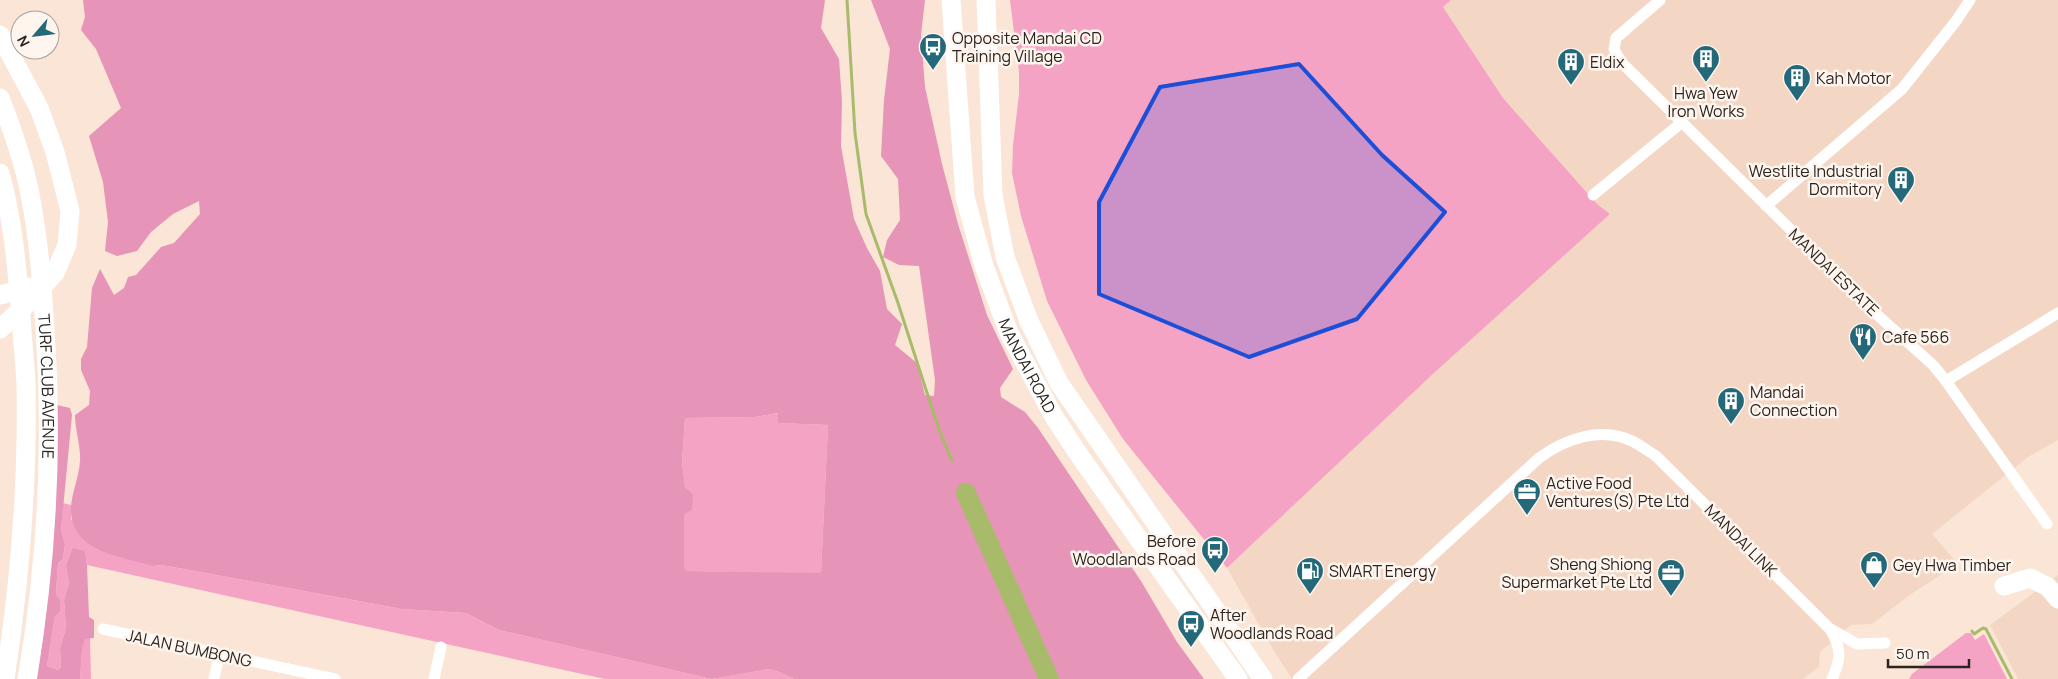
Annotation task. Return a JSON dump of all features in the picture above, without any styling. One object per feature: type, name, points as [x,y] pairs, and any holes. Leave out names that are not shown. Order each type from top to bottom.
[{"type":"main road","name":"MANDAI ROAD","points":[[951,0],[965,197],[984,266],[1008,333],[1053,415],[1077,452],[1238,679]]},
{"type":"main road","name":"MANDAI ROAD","points":[[986,0],[992,194],[1005,257],[1029,321],[1059,383],[1263,679]]},
{"type":"main road","points":[[0,35],[38,108],[64,183],[70,210],[67,244],[55,273],[27,304],[0,329]]},
{"type":"main road","name":"TURF CLUB AVENUE","points":[[0,98],[14,135],[31,199],[42,290],[48,380],[47,509],[37,622],[27,679]]},
{"type":"main road","name":"TURF CLUB AVENUE","points":[[0,173],[8,200],[19,292],[26,383],[24,487],[18,583],[5,679]]},
{"type":"main road","points":[[0,295],[28,289],[55,273]]},
{"type":"main road","points":[[1142,544],[1140,523],[1149,514]]},
{"type":"main road","points":[[2004,586],[2030,578],[2048,586],[2058,599]]},
{"type":"street","name":"MANDAI ESTATE","points":[[1660,0],[1616,38],[1614,49],[1621,62],[1874,312],[1933,365],[2046,524]]},
{"type":"street","points":[[1766,206],[1902,89],[1956,21],[1970,0]]},
{"type":"street","points":[[1593,195],[1682,123]]},
{"type":"street","points":[[1946,381],[2058,313]]},
{"type":"street","name":"MANDAI LINK","points":[[1298,679],[1539,458],[1556,446],[1588,436],[1609,436],[1631,441],[1656,456],[1829,628],[1856,644],[1885,643]]},
{"type":"street","name":"MANDAI LINK","points":[[1829,628],[1837,643],[1840,657],[1832,679]]},
{"type":"street","name":"JALAN BUMBONG","points":[[103,629],[335,679]]},
{"type":"street","points":[[434,679],[441,647]]},
{"type":"street","points":[[214,679],[219,655]]},
{"type":"highlighted area","points":[[1299,64],[1382,155],[1445,212],[1357,319],[1249,357],[1099,294],[1099,202],[1160,87]]},
{"type":"shaded area","points":[[83,0],[825,0],[821,28],[839,59],[842,101],[841,146],[854,219],[880,271],[887,309],[902,324],[895,345],[917,363],[925,395],[934,396],[935,380],[919,266],[899,265],[883,257],[887,240],[900,220],[898,179],[881,156],[884,100],[890,49],[871,0],[925,0],[921,35],[925,87],[942,164],[958,224],[987,315],[1013,369],[1000,388],[1001,397],[1025,412],[1038,428],[1141,581],[1177,642],[1204,679],[794,679],[769,669],[712,679],[499,630],[466,613],[402,609],[162,565],[153,566],[112,555],[87,543],[78,534],[73,522],[71,507],[80,461],[75,415],[89,405],[90,391],[81,370],[81,359],[87,347],[92,288],[100,269],[114,295],[124,288],[128,277],[136,275],[161,247],[174,243],[200,214],[199,201],[173,214],[151,232],[137,251],[117,256],[105,251],[108,222],[103,182],[89,136],[121,108],[96,49],[81,30],[85,17]],"holes":[[[778,413],[778,423],[828,425],[821,573],[686,571],[684,565],[684,514],[692,510],[693,494],[685,487],[682,463],[685,418],[755,417]]]},
{"type":"shaded area","points":[[1010,0],[1451,0],[1443,7],[1503,98],[1597,204],[1610,214],[1434,373],[1227,568],[1123,439],[1086,380],[1047,301],[1021,216],[1012,173],[1019,94],[1019,72]]},
{"type":"shaded area","points":[[1451,0],[2058,0],[2058,440],[2028,457],[1932,534],[1958,564],[1911,594],[1872,624],[1851,625],[1820,652],[1819,667],[1803,679],[1292,679],[1227,568],[1434,373],[1610,214],[1597,204],[1503,98],[1443,7]]},
{"type":"shaded area","points":[[57,405],[70,408],[72,415],[61,530],[65,544],[63,559],[58,563],[56,594],[60,600],[60,611],[55,616],[47,666],[58,670],[61,667],[60,648],[66,628],[64,600],[69,583],[66,566],[73,548],[85,551],[89,617],[94,620],[94,638],[85,639],[82,650],[80,679],[37,679],[49,577],[54,508]]},
{"type":"shaded area","points":[[779,413],[779,423],[828,425],[821,574],[686,571],[684,565],[684,514],[693,494],[685,487],[682,463],[685,418],[755,417]]},
{"type":"shaded area","points":[[63,503],[71,505],[71,520],[153,566],[162,565],[402,609],[466,613],[499,630],[712,679],[605,679],[87,565],[85,551],[66,566],[69,583],[64,600],[66,628],[60,648],[61,667],[58,670],[47,666],[55,616],[60,600],[56,594],[58,563],[63,559],[65,544],[61,530]]},
{"type":"shaded area","points":[[2058,575],[2058,679],[2018,679],[1990,625]]},
{"type":"shaded area","points":[[1966,633],[1971,633],[1975,640],[1984,634],[2007,679],[1909,679],[1912,674]]},
{"type":"shaded area","points":[[85,638],[90,638],[91,679],[80,679],[82,650]]},
{"type":"shaded area","points":[[769,669],[794,679],[712,679]]},
{"type":"waterway","points":[[847,0],[855,133],[866,214],[898,303],[938,427],[952,461]]},
{"type":"waterway","points":[[966,493],[1049,679]]},
{"type":"waterway","points":[[1972,631],[1974,634],[1983,628],[1986,629],[2012,679]]},
{"type":"place","name":"Opposite Mandai CD Training Village","points":[[933,71]]},
{"type":"place","name":"Hwa Yew Iron Works","points":[[1706,83]]},
{"type":"place","name":"Eldix","points":[[1571,86]]},
{"type":"place","name":"Kah Motor","points":[[1797,102]]},
{"type":"place","name":"Westlite Industrial Dormitory","points":[[1901,204]]},
{"type":"place","name":"Cafe 566","points":[[1863,361]]},
{"type":"place","name":"Mandai Connection","points":[[1731,425]]},
{"type":"place","name":"Active Food Ventures(S) Pte Ltd","points":[[1527,516]]},
{"type":"place","name":"Before Woodlands Road","points":[[1215,574]]},
{"type":"place","name":"Gey Hwa Timber","points":[[1874,589]]},
{"type":"place","name":"SMART Energy","points":[[1310,595]]},
{"type":"place","name":"Sheng Shiong Supermarket Pte Ltd","points":[[1671,597]]},
{"type":"place","name":"After Woodlands Road","points":[[1191,648]]}]
